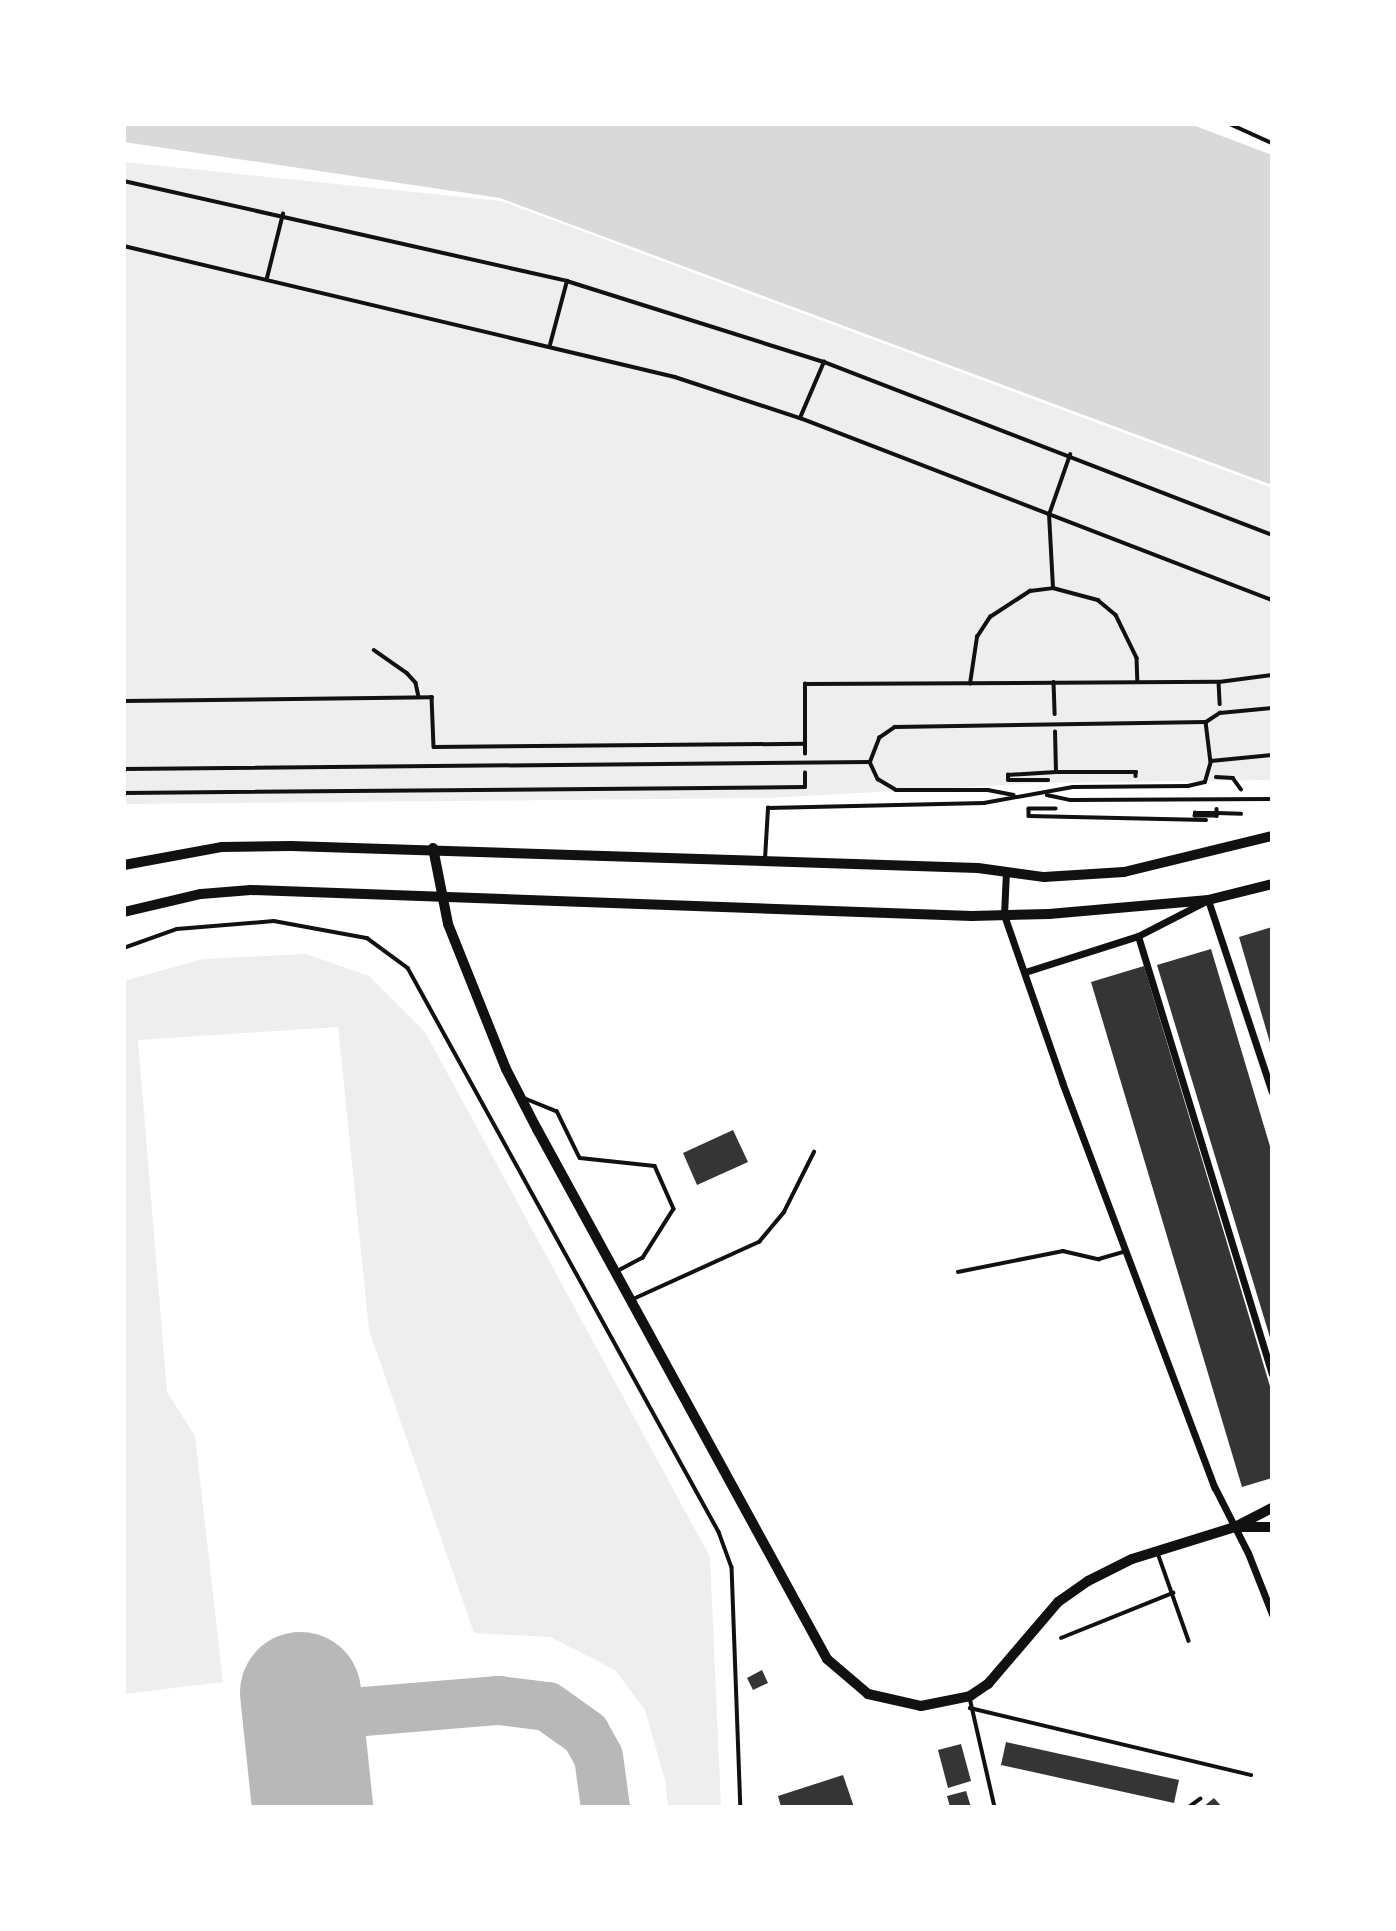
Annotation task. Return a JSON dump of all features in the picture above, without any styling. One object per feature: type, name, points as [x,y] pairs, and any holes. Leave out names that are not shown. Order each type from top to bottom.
[{"type":"main road","points":[[124,865],[222,847],[433,848],[1006,872],[1044,877],[1124,872],[1272,836]]},
{"type":"main road","points":[[124,912],[201,894],[251,890],[441,894],[1004,915],[1208,900],[1272,884]]},
{"type":"street","points":[[433,848],[450,931],[520,1096],[537,1129],[827,1659],[869,1694],[920,1706],[970,1696],[988,1684],[1058,1602],[1088,1581],[1157,1551],[1235,1527],[1272,1508]]},
{"type":"street","points":[[1006,872],[1004,915],[1124,1251],[1215,1488],[1235,1527],[1272,1614]]},
{"type":"street","points":[[1025,972],[1138,936],[1208,900],[1272,1092]]},
{"type":"street","points":[[1138,936],[1272,1374]]},
{"type":"street","points":[[1235,1527],[1272,1527]]},
{"type":"lane","points":[[1016,795],[988,790],[896,790],[878,779],[870,762],[879,738],[895,727],[1055,722],[1206,722],[1220,713],[1272,708]]},
{"type":"lane","points":[[765,862],[768,808],[984,803],[1016,795],[1045,794],[1073,787],[1188,786],[1205,782],[1211,761],[1206,722]]},
{"type":"lane","points":[[1211,761],[1272,755]]},
{"type":"lane","points":[[124,769],[870,762]]},
{"type":"lane","points":[[1045,794],[1070,800],[1272,799]]},
{"type":"lane","points":[[124,948],[177,929],[274,921],[368,938],[408,968],[719,1532],[732,1567],[741,1807]]},
{"type":"lane","points":[[520,1096],[556,1111],[580,1157],[655,1166],[674,1209],[643,1258],[615,1273]]},
{"type":"lane","points":[[631,1300],[759,1242],[784,1212],[814,1152]]},
{"type":"lane","points":[[958,1272],[1063,1251],[1099,1259],[1124,1251]]},
{"type":"lane","points":[[1157,1551],[1189,1641]]},
{"type":"lane","points":[[1061,1638],[1173,1593]]},
{"type":"lane","points":[[970,1696],[970,1708],[995,1807]]},
{"type":"lane","points":[[970,1708],[1251,1775]]},
{"type":"lane","points":[[1189,1807],[1200,1799]]},
{"type":"path","points":[[1230,124],[1272,143]]},
{"type":"path","points":[[124,181],[284,214],[568,281],[824,362],[1272,535]]},
{"type":"path","points":[[267,278],[284,214]]},
{"type":"path","points":[[124,246],[550,345],[675,377],[800,418],[1272,600]]},
{"type":"path","points":[[550,345],[568,281]]},
{"type":"path","points":[[800,418],[824,362]]},
{"type":"path","points":[[1053,588],[1049,515],[1070,455]]},
{"type":"path","points":[[970,684],[974,649],[990,617],[1030,592],[1053,588],[1098,600],[1116,615],[1138,657],[1138,681]]},
{"type":"path","points":[[374,650],[407,673],[416,684],[419,697]]},
{"type":"path","points":[[124,701],[432,697],[434,747],[805,744],[805,684],[1220,682],[1272,675]]},
{"type":"path","points":[[1054,682],[1056,772]]},
{"type":"path","points":[[1220,682],[1220,713]]},
{"type":"path","points":[[1008,780],[1008,775],[1056,772],[1136,772]]},
{"type":"path","points":[[124,793],[804,787],[805,775]]},
{"type":"path","points":[[1217,808],[1217,816],[1195,814],[1241,814]]},
{"type":"shaded area","points":[[124,124],[1190,124],[1272,155],[1272,485],[500,198],[124,142]]},
{"type":"shaded area","points":[[124,162],[501,201],[1272,488],[1272,780],[1039,783],[768,798],[124,804]]},
{"type":"shaded area","points":[[306,954],[369,976],[425,1032],[710,1557],[721,1807],[668,1807],[665,1780],[645,1710],[615,1670],[550,1637],[474,1633],[369,1330],[338,1027],[138,1040],[167,1392],[195,1436],[223,1682],[124,1694],[124,981],[203,959]]},
{"type":"building","points":[[1272,927],[1272,1046],[1271,1046],[1239,937]]},
{"type":"building","points":[[1211,949],[1272,1153],[1272,1344],[1157,965]]},
{"type":"building","points":[[1144,966],[1272,1393],[1272,1478],[1242,1487],[1091,982]]},
{"type":"building","points":[[733,1130],[748,1162],[697,1185],[683,1153]]},
{"type":"building","points":[[762,1670],[768,1683],[753,1690],[747,1678]]},
{"type":"building","points":[[1006,1742],[1179,1780],[1174,1803],[1001,1765]]},
{"type":"building","points":[[961,1744],[971,1781],[948,1788],[938,1750]]},
{"type":"building","points":[[843,1775],[854,1807],[781,1807],[778,1796]]},
{"type":"building","points":[[966,1791],[971,1807],[950,1807],[947,1796]]},
{"type":"building","points":[[1214,1798],[1222,1807],[1203,1807]]},
{"type":"taxiway","points":[[303,1716],[498,1700],[547,1706],[585,1733],[598,1756],[605,1807]]},
{"type":"runway","points":[[300,1692],[312,1807]]}]
